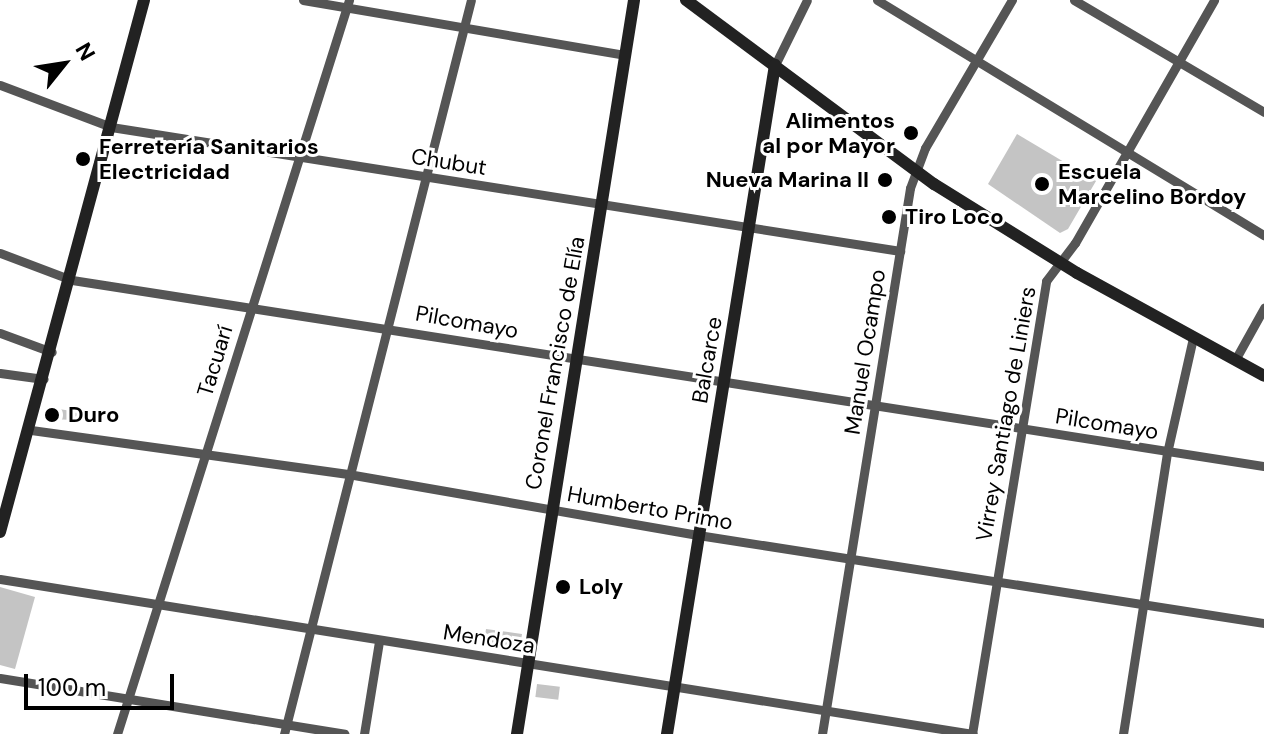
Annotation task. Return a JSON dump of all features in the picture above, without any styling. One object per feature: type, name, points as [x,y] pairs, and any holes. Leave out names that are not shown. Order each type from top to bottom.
[{"type":"street","points":[[0,529],[72,280],[144,0]]},
{"type":"street","points":[[303,0],[348,3],[624,55]]},
{"type":"street","points":[[285,729],[385,326],[471,0]]},
{"type":"street","name":"Coronel Francisco de Elía","points":[[517,734],[550,509],[578,360],[634,0]]},
{"type":"street","points":[[686,0],[915,171],[1060,263],[1264,376]]},
{"type":"street","name":"Balcarce","points":[[667,734],[775,65],[807,0]]},
{"type":"street","points":[[877,0],[1264,235]]},
{"type":"street","name":"Manuel Ocampo","points":[[822,734],[915,171],[1012,0]]},
{"type":"street","points":[[1074,0],[1264,112]]},
{"type":"street","name":"Virrey Santiago de Liniers","points":[[972,734],[1044,289],[1214,0]]},
{"type":"street","name":"Tacuarí","points":[[117,734],[296,158],[348,3]]},
{"type":"street","name":"Chubut","points":[[0,85],[111,127],[900,251]]},
{"type":"street","name":"Pilcomayo","points":[[0,253],[72,280],[252,305],[578,360],[1264,466]]},
{"type":"street","points":[[1235,360],[1264,308]]},
{"type":"street","points":[[0,333],[52,352]]},
{"type":"street","points":[[1123,734],[1167,453],[1193,338]]},
{"type":"street","points":[[0,373],[44,379]]},
{"type":"street","name":"Humberto Primo","points":[[31,430],[348,474],[698,535],[1264,623]]},
{"type":"street","name":"Mendoza","points":[[0,579],[527,663],[674,690],[972,734]]},
{"type":"street","points":[[364,734],[379,641]]},
{"type":"street","points":[[0,678],[285,729],[344,734]]},
{"type":"building","name":"Escuela Marcelino Bordoy","points":[[1017,134],[1096,181],[1068,229],[1060,233],[988,184]]},
{"type":"building","points":[[46,407],[78,412],[76,420],[47,419]]},
{"type":"building","points":[[0,587],[35,597],[15,669],[0,665]]},
{"type":"building","points":[[486,629],[522,634],[521,641],[514,647],[484,643]]},
{"type":"building","points":[[537,684],[560,687],[558,700],[535,697]]},
{"type":"place","name":"Alimentos al por Mayor","points":[[911,133]]},
{"type":"place","name":"Ferretería Sanitarios Electricidad","points":[[83,159]]},
{"type":"place","name":"Nueva Marina II","points":[[885,180]]},
{"type":"place","name":"Escuela Marcelino Bordoy","points":[[1042,184]]},
{"type":"place","name":"Tiro Loco","points":[[889,217]]},
{"type":"place","name":"Duro","points":[[52,415]]},
{"type":"place","name":"Loly","points":[[563,587]]}]
